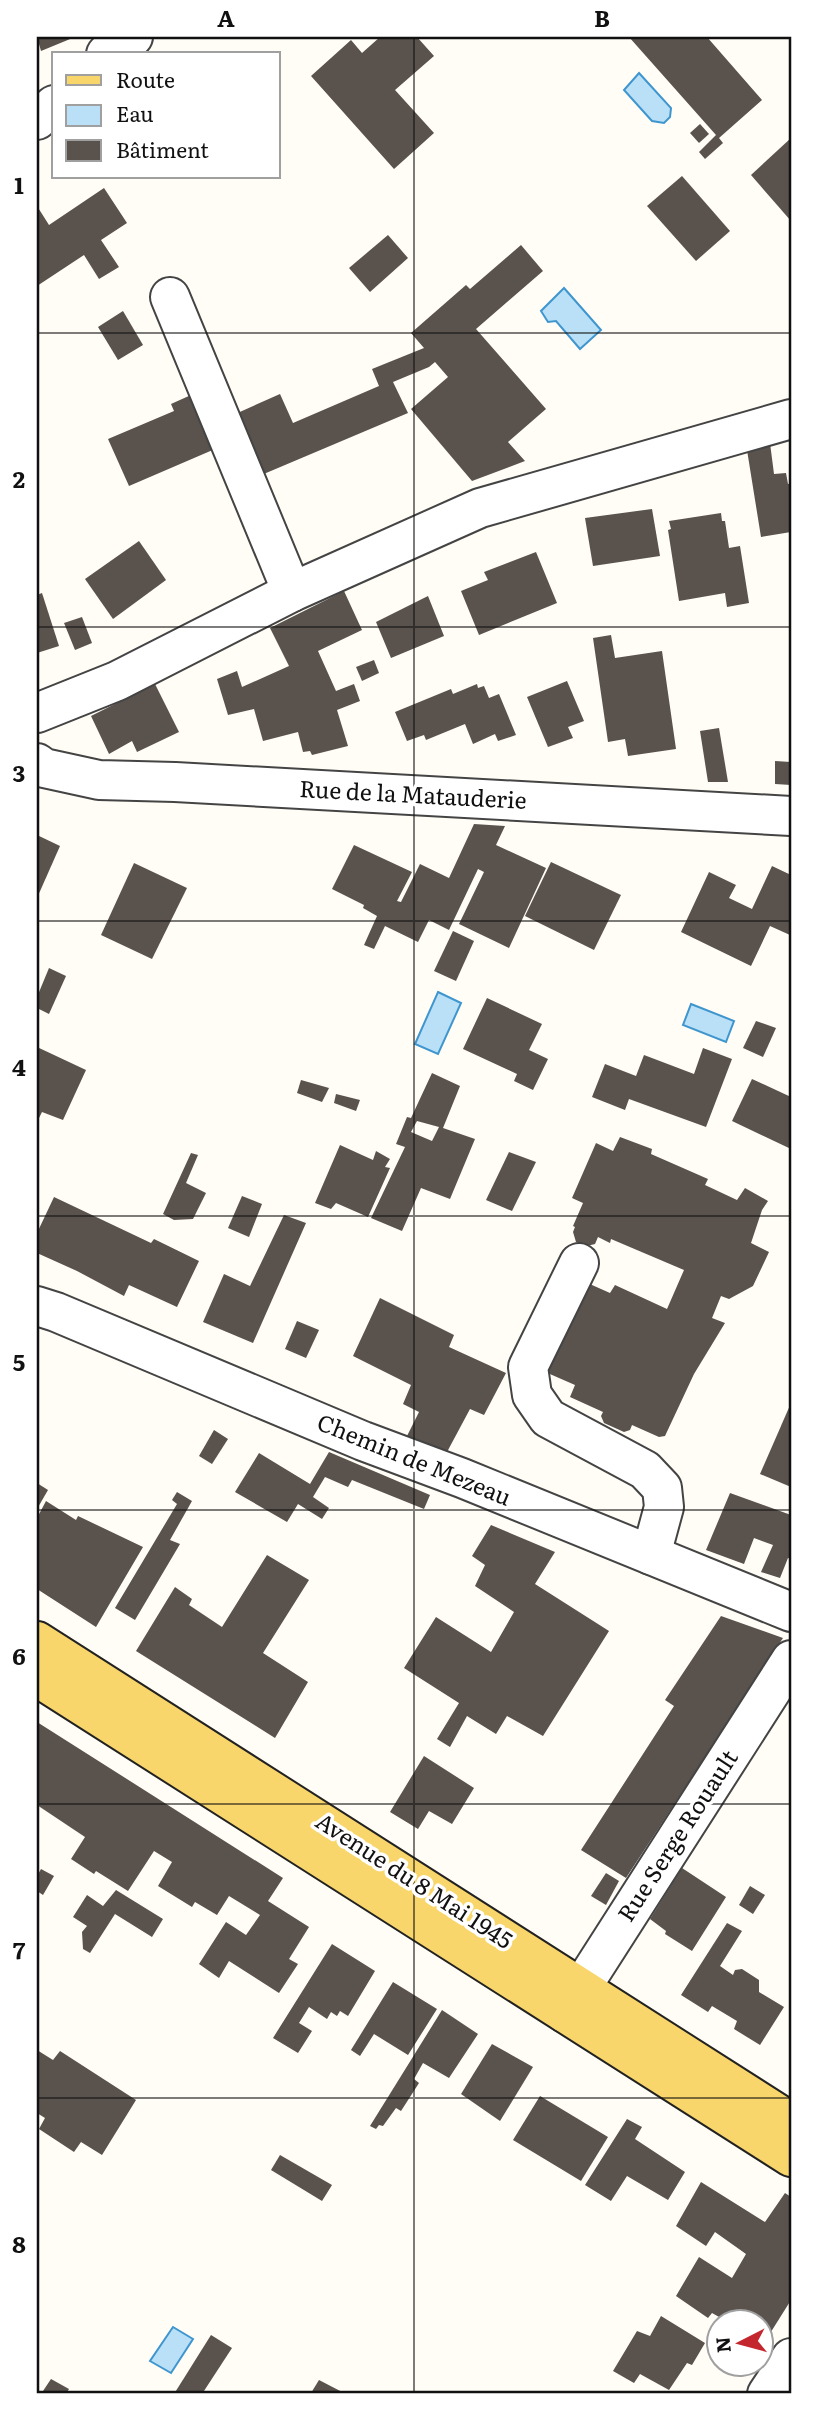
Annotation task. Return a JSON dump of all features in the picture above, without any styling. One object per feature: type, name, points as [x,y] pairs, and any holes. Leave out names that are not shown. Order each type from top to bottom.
[{"type":"main road","name":"Avenue du 8 Mai 1945","points":[[37,1641],[468,1915],[573,2000],[791,2157]]},
{"type":"main road","name":"Avenue du 8 Mai 1945","points":[[37,1677],[573,2000],[791,2122]]},
{"type":"street","points":[[108,52],[134,37]]},
{"type":"street","points":[[37,120],[52,107]]},
{"type":"street","points":[[170,297],[292,592]]},
{"type":"street","points":[[37,713],[117,681],[292,592],[480,508],[791,419]]},
{"type":"street","name":"Rue de la Matauderie","points":[[37,763],[44,768],[99,780],[791,816]]},
{"type":"street","points":[[579,1263],[528,1367],[532,1395],[548,1418],[645,1470],[662,1488],[664,1507],[651,1555]]},
{"type":"street","name":"Chemin de Mezeau","points":[[37,1306],[363,1441],[462,1478],[791,1612]]},
{"type":"street","name":"Rue Serge Rouault","points":[[573,2000],[791,1660]]},
{"type":"street","points":[[768,2394],[791,2358]]},
{"type":"water","points":[[639,73],[671,108],[670,117],[664,123],[652,121],[624,90]]},
{"type":"water","points":[[564,288],[601,330],[580,349],[556,321],[548,322],[541,311]]},
{"type":"water","points":[[438,992],[461,1003],[438,1054],[415,1044]]},
{"type":"water","points":[[691,1004],[734,1021],[726,1042],[683,1025]]},
{"type":"water","points":[[173,2327],[193,2339],[171,2373],[150,2361]]},
{"type":"building","points":[[37,37],[75,37],[41,51]]},
{"type":"building","points":[[380,37],[417,37],[434,56],[395,90],[434,133],[394,169],[311,76],[351,40],[362,53]]},
{"type":"building","points":[[629,37],[707,37],[762,100],[719,138],[723,143],[705,159],[699,152],[716,135]]},
{"type":"building","points":[[700,124],[709,134],[699,143],[690,133]]},
{"type":"building","points":[[791,138],[791,221],[751,175]]},
{"type":"building","points":[[682,176],[730,231],[696,261],[647,206]]},
{"type":"building","points":[[104,188],[127,223],[101,240],[119,267],[99,279],[84,255],[37,286],[37,206],[49,225]]},
{"type":"building","points":[[388,235],[408,258],[370,292],[349,268]]},
{"type":"building","points":[[521,245],[543,271],[476,329],[546,409],[508,442],[525,461],[472,481],[411,409],[448,377],[435,362],[393,382],[408,413],[259,476],[233,415],[280,394],[293,423],[379,386],[372,369],[424,348],[411,333],[466,285],[470,289]]},
{"type":"building","points":[[123,311],[143,345],[118,360],[98,327]]},
{"type":"building","points":[[191,395],[215,449],[129,486],[108,439],[174,411],[171,404]]},
{"type":"building","points":[[770,443],[774,474],[786,473],[788,484],[791,483],[791,532],[761,537],[747,450]]},
{"type":"building","points":[[652,509],[660,556],[593,566],[585,518]]},
{"type":"building","points":[[721,513],[722,521],[725,521],[729,548],[740,546],[749,603],[727,607],[725,593],[679,601],[668,530],[671,529],[669,521]]},
{"type":"building","points":[[139,541],[166,580],[113,619],[85,579]]},
{"type":"building","points":[[536,552],[557,603],[479,635],[461,591],[488,580],[484,572]]},
{"type":"building","points":[[344,591],[362,630],[318,651],[336,691],[354,684],[360,701],[337,710],[348,746],[312,755],[310,751],[303,752],[298,732],[263,741],[254,709],[228,715],[217,679],[237,671],[242,687],[289,666],[270,628]]},
{"type":"building","points":[[42,593],[59,646],[37,653],[37,595]]},
{"type":"building","points":[[428,596],[444,636],[391,658],[376,622]]},
{"type":"building","points":[[82,617],[92,643],[75,650],[64,623]]},
{"type":"building","points":[[611,635],[615,658],[662,651],[676,749],[628,756],[625,739],[608,742],[593,638]]},
{"type":"building","points":[[374,660],[379,673],[362,681],[356,667]]},
{"type":"building","points":[[567,681],[584,721],[568,727],[573,738],[548,747],[527,697]]},
{"type":"building","points":[[155,684],[179,732],[137,752],[132,741],[109,754],[91,716]]},
{"type":"building","points":[[477,684],[478,688],[484,686],[489,698],[499,694],[516,735],[498,741],[495,734],[473,744],[465,724],[426,740],[424,735],[407,741],[395,712],[451,689],[453,694]]},
{"type":"building","points":[[719,728],[728,782],[708,782],[700,731]]},
{"type":"building","points":[[775,761],[791,762],[791,785],[775,784]]},
{"type":"building","points":[[474,824],[505,826],[496,845],[546,868],[509,948],[459,924],[484,872],[478,869],[449,930],[429,920],[418,942],[385,926],[374,949],[364,945],[377,916],[363,908],[364,905],[332,889],[354,845],[412,872],[397,901],[401,902],[420,864],[449,878]]},
{"type":"building","points":[[37,835],[60,846],[37,898]]},
{"type":"building","points":[[551,862],[621,895],[594,950],[525,916]]},
{"type":"building","points":[[134,863],[187,888],[152,959],[101,935]]},
{"type":"building","points":[[772,866],[791,875],[791,932],[790,935],[770,926],[751,966],[681,932],[709,872],[736,885],[729,898],[752,909]]},
{"type":"building","points":[[453,931],[474,941],[456,981],[434,971]]},
{"type":"building","points":[[49,968],[66,976],[49,1014],[37,1008],[37,997]]},
{"type":"building","points":[[487,998],[542,1024],[529,1050],[548,1059],[533,1090],[514,1081],[517,1074],[463,1049]]},
{"type":"building","points":[[756,1021],[776,1028],[763,1057],[743,1048]]},
{"type":"building","points":[[37,1047],[86,1070],[63,1120],[42,1112],[39,1118],[37,1117]]},
{"type":"building","points":[[703,1048],[732,1059],[706,1127],[629,1099],[625,1110],[592,1097],[605,1064],[636,1076],[644,1055],[694,1074]]},
{"type":"building","points":[[432,1073],[460,1086],[443,1128],[475,1139],[450,1199],[421,1188],[402,1231],[371,1218],[405,1147],[396,1144],[407,1117],[411,1118]],"holes":[[[417,1121],[439,1127],[432,1141],[411,1132]]]},
{"type":"building","points":[[752,1079],[791,1097],[791,1149],[732,1121]]},
{"type":"building","points":[[301,1080],[329,1088],[322,1102],[297,1093]]},
{"type":"building","points":[[336,1094],[360,1100],[356,1111],[334,1103]]},
{"type":"building","points":[[620,1137],[652,1149],[651,1154],[708,1179],[705,1185],[737,1200],[745,1188],[768,1201],[762,1210],[751,1243],[769,1252],[753,1286],[729,1299],[721,1296],[712,1318],[725,1323],[694,1374],[665,1436],[659,1437],[632,1425],[630,1430],[624,1432],[604,1423],[601,1416],[603,1412],[570,1397],[575,1385],[543,1371],[583,1281],[610,1293],[615,1285],[667,1309],[684,1270],[611,1239],[610,1243],[598,1237],[595,1244],[587,1246],[576,1242],[573,1226],[583,1203],[572,1198],[596,1143],[613,1151]]},
{"type":"building","points":[[340,1145],[373,1160],[376,1151],[390,1159],[385,1167],[390,1168],[368,1217],[336,1203],[331,1209],[315,1203]]},
{"type":"building","points":[[509,1152],[536,1162],[512,1211],[486,1200]]},
{"type":"building","points":[[191,1153],[198,1155],[186,1183],[206,1193],[193,1219],[174,1220],[163,1214]]},
{"type":"building","points":[[242,1196],[262,1204],[249,1237],[228,1228]]},
{"type":"building","points":[[54,1197],[151,1243],[154,1239],[199,1261],[177,1307],[129,1285],[124,1296],[37,1253],[37,1233]]},
{"type":"building","points":[[284,1215],[306,1223],[253,1343],[203,1322],[224,1274],[250,1286]]},
{"type":"building","points":[[380,1298],[454,1335],[449,1347],[506,1373],[484,1415],[470,1409],[447,1452],[406,1438],[419,1412],[403,1404],[411,1385],[353,1356]]},
{"type":"building","points":[[297,1321],[319,1330],[306,1358],[285,1349]]},
{"type":"building","points":[[791,1403],[791,1487],[760,1474]]},
{"type":"building","points":[[214,1430],[228,1439],[212,1464],[199,1456]]},
{"type":"building","points":[[329,1452],[430,1495],[424,1509],[352,1480],[348,1487],[325,1477],[313,1497],[329,1508],[322,1519],[298,1504],[287,1522],[235,1492],[259,1453],[310,1484]]},
{"type":"building","points":[[37,1483],[48,1490],[37,1509]]},
{"type":"building","points":[[177,1492],[192,1501],[170,1540],[180,1544],[135,1620],[115,1608],[177,1504],[172,1500]]},
{"type":"building","points":[[730,1493],[791,1515],[791,1559],[788,1558],[780,1578],[761,1572],[773,1545],[754,1538],[744,1564],[706,1550]]},
{"type":"building","points":[[46,1501],[76,1520],[78,1516],[143,1547],[96,1627],[37,1589],[37,1518]]},
{"type":"building","points":[[491,1525],[555,1552],[535,1584],[609,1631],[543,1736],[507,1716],[496,1734],[467,1716],[450,1747],[437,1739],[459,1703],[404,1668],[436,1617],[491,1652],[514,1612],[475,1586],[485,1565],[472,1556]]},
{"type":"building","points":[[267,1555],[309,1580],[263,1653],[308,1682],[275,1738],[136,1651],[175,1587],[192,1599],[189,1605],[222,1627]]},
{"type":"building","points":[[721,1616],[783,1638],[626,1878],[581,1850],[674,1706],[665,1700]]},
{"type":"building","points":[[37,1722],[283,1878],[268,1901],[309,1927],[289,1959],[298,1964],[279,1993],[229,1961],[219,1978],[199,1964],[226,1922],[246,1935],[260,1915],[229,1896],[217,1915],[195,1902],[192,1907],[158,1886],[172,1862],[154,1851],[128,1891],[71,1859],[85,1837],[37,1805]]},
{"type":"building","points":[[424,1756],[474,1788],[452,1824],[429,1811],[418,1829],[390,1812]]},
{"type":"building","points":[[682,1868],[726,1897],[692,1951],[665,1934],[666,1931],[650,1919]]},
{"type":"building","points":[[41,1869],[54,1876],[43,1895],[37,1891],[37,1876]]},
{"type":"building","points":[[606,1873],[619,1881],[606,1905],[591,1896]]},
{"type":"building","points":[[750,1886],[765,1895],[753,1914],[739,1905]]},
{"type":"building","points":[[116,1890],[163,1919],[152,1937],[115,1914],[90,1953],[83,1949],[82,1932],[87,1926],[73,1917],[87,1895],[103,1906]]},
{"type":"building","points":[[727,1923],[742,1931],[720,1966],[733,1975],[735,1970],[742,1969],[759,1980],[759,1992],[784,2007],[760,2045],[734,2029],[737,2021],[712,2006],[708,2012],[681,1995]]},
{"type":"building","points":[[332,1944],[375,1971],[348,2016],[340,2011],[337,2016],[331,2012],[327,2019],[309,2007],[299,2023],[312,2031],[298,2053],[273,2038]]},
{"type":"building","points":[[393,1982],[437,2009],[408,2055],[374,2034],[360,2056],[351,2050]]},
{"type":"building","points":[[442,2010],[478,2034],[449,2078],[423,2063],[414,2079],[419,2083],[401,2111],[396,2108],[383,2126],[379,2125],[376,2129],[370,2126]]},
{"type":"building","points":[[492,2044],[533,2067],[500,2121],[461,2094]]},
{"type":"building","points":[[37,2050],[53,2060],[60,2051],[136,2100],[102,2155],[81,2142],[74,2152],[39,2129],[45,2118],[37,2113]]},
{"type":"building","points":[[540,2096],[608,2137],[581,2181],[513,2140]]},
{"type":"building","points":[[627,2119],[642,2127],[635,2139],[685,2172],[668,2200],[627,2176],[611,2201],[585,2185]]},
{"type":"building","points":[[280,2155],[332,2185],[322,2201],[271,2170]]},
{"type":"building","points":[[701,2182],[765,2222],[785,2193],[791,2197],[791,2300],[776,2324],[776,2308],[706,2308],[706,2317],[676,2296],[699,2257],[732,2278],[746,2254],[715,2232],[706,2246],[676,2226]]},
{"type":"building","points":[[661,2316],[705,2343],[692,2365],[687,2363],[669,2390],[640,2374],[634,2383],[613,2371],[637,2331],[650,2336]]},
{"type":"building","points":[[211,2335],[232,2348],[202,2394],[174,2394]]},
{"type":"building","points":[[51,2379],[69,2389],[66,2394],[41,2394]]},
{"type":"building","points":[[319,2380],[346,2394],[312,2394]]}]
